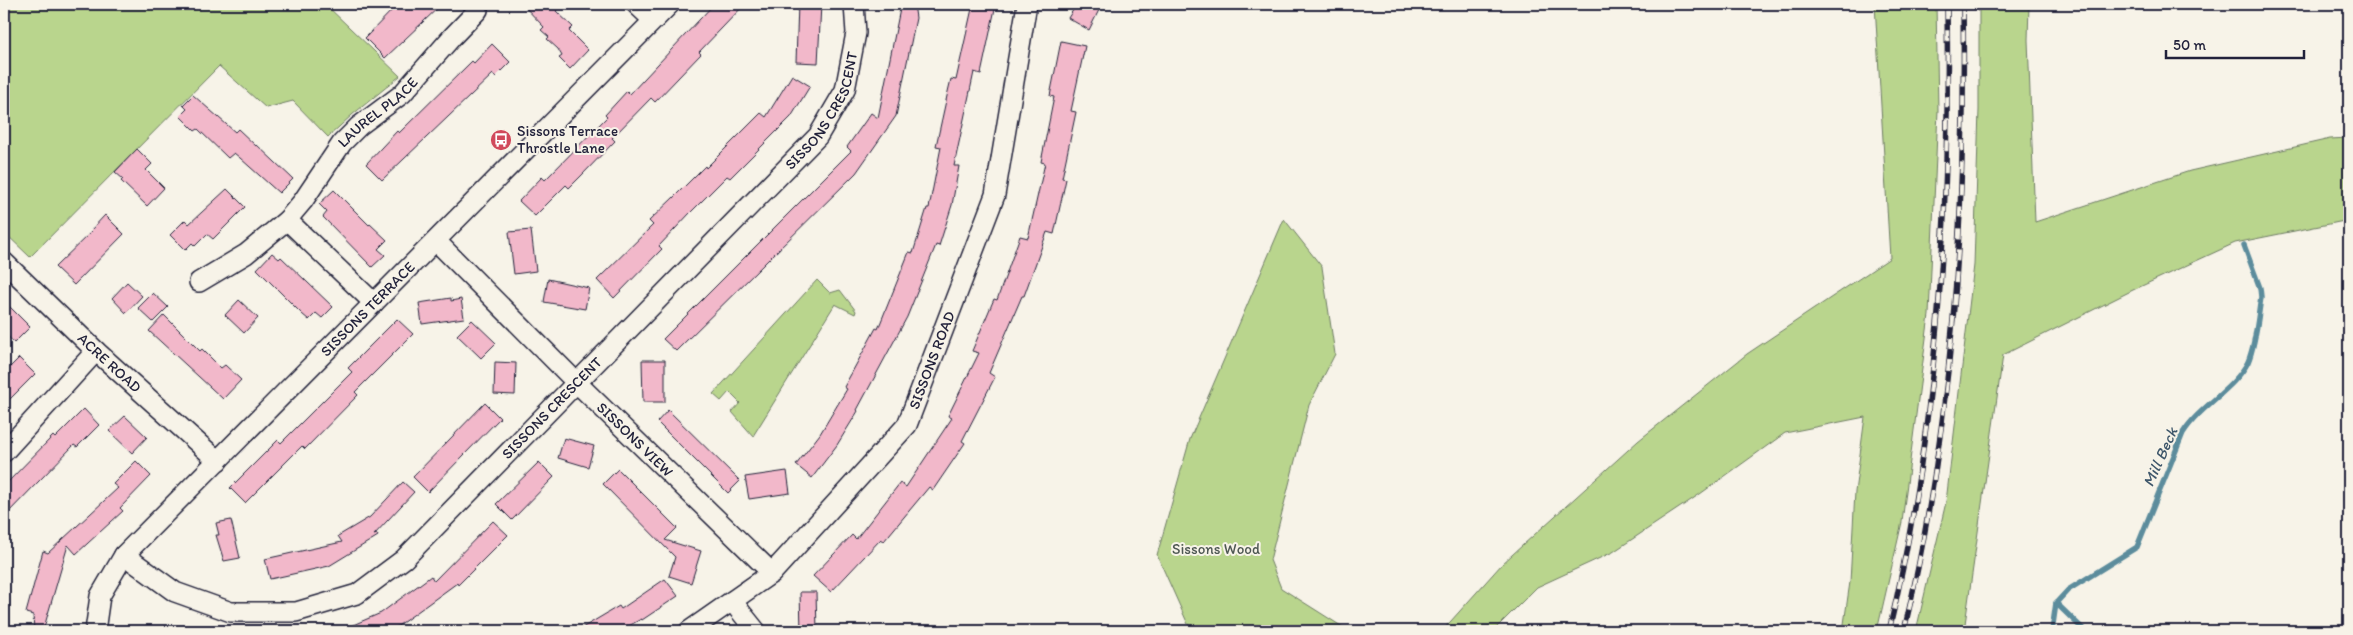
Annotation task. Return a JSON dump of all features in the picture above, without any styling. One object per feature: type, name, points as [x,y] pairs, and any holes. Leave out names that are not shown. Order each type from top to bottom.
[{"type":"street","points":[[636,4],[653,20]]},
{"type":"street","name":"SISSONS TERRACE","points":[[95,631],[100,596],[124,555],[670,4]]},
{"type":"street","name":"SISSONS CRESCENT","points":[[124,555],[175,592],[231,612],[296,612],[357,594],[404,559],[578,384],[818,136],[845,90],[856,33],[854,4]]},
{"type":"street","name":"SISSONS ROAD","points":[[689,631],[772,573],[907,425],[995,195],[1027,4]]},
{"type":"street","name":"LAUREL PLACE","points":[[199,282],[246,254],[287,220],[342,143],[359,126],[402,94],[478,10]]},
{"type":"street","points":[[287,220],[374,303]]},
{"type":"street","name":"SISSONS VIEW","points":[[436,241],[578,384],[772,573]]},
{"type":"street","name":"ACRE ROAD","points":[[4,262],[96,351],[218,461]]},
{"type":"street","points":[[4,452],[96,351]]},
{"type":"street","points":[[732,601],[756,631]]},
{"type":"green space","points":[[4,4],[325,4],[400,76],[328,137],[293,101],[266,108],[219,66],[30,257],[4,232]]},
{"type":"green space","points":[[1875,4],[1936,4],[1938,110],[1929,315],[1902,522],[1877,631],[1843,631],[1850,582],[1855,492],[1865,417],[1785,433],[1700,494],[1613,552],[1537,587],[1493,631],[1442,631],[1502,564],[1638,441],[1747,354],[1890,258]]},
{"type":"green space","points":[[1979,4],[2029,4],[2028,40],[2035,222],[2190,171],[2330,139],[2349,138],[2349,220],[2235,243],[2133,290],[2003,355],[1964,631],[1916,631],[1946,502],[1974,265],[1979,110]]},
{"type":"green space","name":"Sissons Wood","points":[[1284,219],[1322,267],[1335,354],[1309,405],[1270,560],[1281,588],[1349,631],[1191,631],[1157,555],[1190,439]]},
{"type":"green space","points":[[817,280],[830,293],[840,290],[856,311],[855,314],[835,304],[753,436],[732,412],[740,403],[729,392],[721,401],[713,394]]},
{"type":"building","points":[[398,4],[442,4],[385,58],[365,38]]},
{"type":"building","points":[[522,4],[562,4],[556,11],[573,27],[569,31],[588,50],[570,69],[559,58],[562,56],[558,49],[547,39],[549,37],[541,30],[544,27]]},
{"type":"building","points":[[714,4],[745,4],[655,102],[651,98],[612,138],[615,141],[581,176],[569,188],[566,185],[535,216],[519,201],[542,177],[545,180],[607,117],[605,115],[627,91],[630,94]]},
{"type":"building","points":[[798,4],[821,4],[818,63],[796,62]]},
{"type":"building","points":[[901,4],[914,4],[916,18],[896,116],[856,173],[676,351],[663,339],[851,151],[847,147],[871,113],[878,118]]},
{"type":"building","points":[[973,4],[996,4],[981,74],[974,72],[954,166],[959,166],[952,205],[939,246],[936,245],[907,317],[858,411],[837,445],[812,478],[796,465],[820,434],[847,389],[844,387],[876,328],[878,329],[909,252],[913,253],[927,208],[929,208],[941,147],[936,146],[951,79],[956,80]]},
{"type":"building","points":[[1077,4],[1102,4],[1089,30],[1068,18]]},
{"type":"building","points":[[1061,41],[1085,46],[1071,111],[1076,112],[1062,178],[1066,179],[1054,234],[1047,232],[1024,296],[1022,296],[989,373],[995,377],[962,441],[965,443],[933,490],[929,487],[884,541],[881,539],[831,592],[813,576],[852,535],[856,539],[900,483],[906,487],[952,418],[948,416],[979,353],[972,351],[994,299],[997,300],[1020,236],[1028,238],[1045,163],[1041,162],[1054,97],[1050,96]]},
{"type":"building","points":[[492,44],[510,62],[495,77],[493,74],[382,180],[366,164],[397,131],[399,133],[472,61],[474,63]]},
{"type":"building","points":[[792,75],[810,86],[791,117],[730,178],[727,176],[690,213],[659,246],[662,249],[614,298],[597,280],[653,225],[649,221],[705,166],[706,168],[761,113],[766,117]]},
{"type":"building","points":[[193,95],[235,132],[238,129],[293,179],[279,193],[234,153],[228,158],[198,129],[195,131],[180,116],[187,109],[183,105]]},
{"type":"building","points":[[137,149],[152,164],[146,170],[164,188],[147,206],[121,181],[123,179],[115,172]]},
{"type":"building","points":[[227,189],[245,207],[213,239],[207,234],[195,246],[192,243],[185,250],[170,235],[185,220],[189,224]]},
{"type":"building","points":[[334,190],[387,240],[378,249],[385,255],[372,267],[323,217],[327,212],[319,204]]},
{"type":"building","points":[[105,215],[124,234],[74,285],[55,267],[92,231]]},
{"type":"building","points":[[531,230],[536,271],[514,274],[509,232]]},
{"type":"building","points":[[272,253],[279,259],[281,257],[333,307],[322,318],[316,313],[309,320],[257,269]]},
{"type":"building","points":[[548,279],[589,288],[585,309],[544,302]]},
{"type":"building","points":[[127,282],[142,296],[126,313],[112,298]]},
{"type":"building","points":[[153,293],[168,307],[153,322],[138,308]]},
{"type":"building","points":[[451,298],[451,301],[461,299],[464,318],[422,324],[419,303]]},
{"type":"building","points":[[239,300],[258,318],[244,333],[225,315]]},
{"type":"building","points":[[4,301],[30,327],[14,343],[4,332]]},
{"type":"building","points":[[164,315],[200,351],[202,349],[221,368],[225,365],[241,380],[223,399],[149,331]]},
{"type":"building","points":[[397,319],[413,334],[355,392],[358,395],[305,449],[302,446],[245,503],[230,488],[278,440],[281,443],[352,372],[348,368]]},
{"type":"building","points":[[472,320],[496,343],[481,358],[457,335]]},
{"type":"building","points":[[19,358],[35,374],[4,405],[4,373]]},
{"type":"building","points":[[642,360],[665,360],[665,402],[643,402]]},
{"type":"building","points":[[495,362],[516,363],[515,395],[494,394]]},
{"type":"building","points":[[485,403],[500,418],[428,492],[413,477]]},
{"type":"building","points":[[84,409],[99,425],[77,447],[74,445],[4,517],[4,486],[53,436],[55,438]]},
{"type":"building","points":[[668,410],[740,481],[728,493],[657,422]]},
{"type":"building","points":[[125,416],[147,437],[132,453],[109,431]]},
{"type":"building","points":[[564,438],[594,446],[588,467],[558,458]]},
{"type":"building","points":[[136,461],[151,476],[120,508],[123,511],[76,554],[68,545],[43,631],[34,631],[33,615],[26,613],[43,551],[48,553],[118,488],[113,484]]},
{"type":"building","points":[[539,462],[554,477],[512,520],[496,504]]},
{"type":"building","points":[[618,469],[677,528],[665,540],[701,551],[691,583],[669,576],[675,557],[603,484]]},
{"type":"building","points":[[787,471],[790,493],[749,499],[745,477]]},
{"type":"building","points":[[403,482],[414,492],[374,535],[377,534],[378,536],[329,566],[270,579],[265,559],[342,542],[338,536],[370,517]]},
{"type":"building","points":[[231,520],[240,558],[224,561],[216,535],[219,535],[216,523]]},
{"type":"building","points":[[493,521],[508,535],[458,585],[457,583],[391,631],[339,631],[381,613],[431,576],[434,581]]},
{"type":"building","points":[[665,579],[678,596],[642,620],[620,631],[577,631],[619,606],[621,609]]},
{"type":"building","points":[[800,592],[816,592],[817,631],[801,631]]},
{"type":"waterway","name":"Mill Beck","points":[[2052,631],[2056,603],[2068,590],[2137,547],[2183,433],[2198,415],[2235,380],[2248,362],[2255,338],[2261,297],[2260,288],[2244,245]]},
{"type":"waterway","points":[[2056,603],[2085,631]]},
{"type":"railway","points":[[1889,631],[1906,554],[1919,476],[1930,398],[1938,319],[1946,161],[1947,4]]},
{"type":"railway","points":[[1904,631],[1921,554],[1934,476],[1945,398],[1953,319],[1959,241],[1962,162],[1963,4]]},
{"type":"place","name":"Sissons Terrace Throstle Lane","points":[[501,140]]}]
